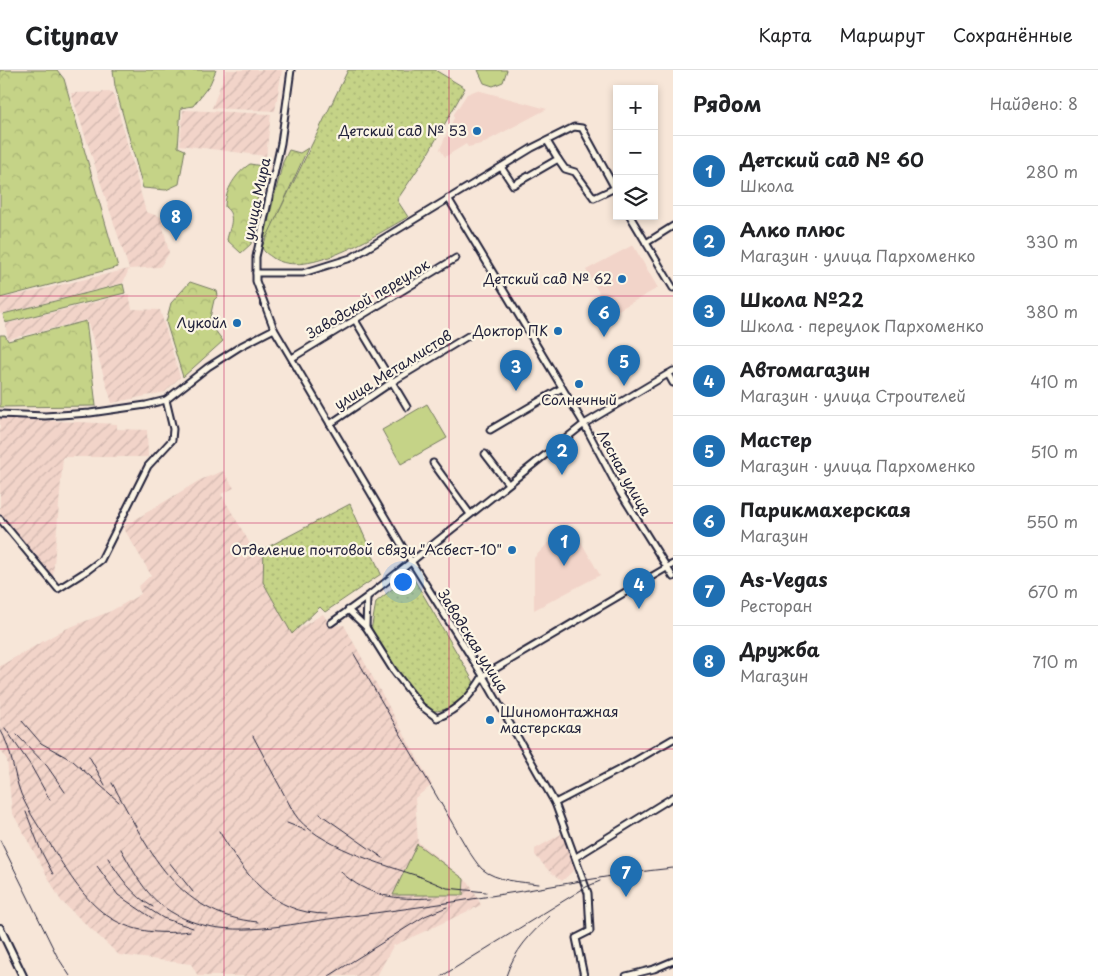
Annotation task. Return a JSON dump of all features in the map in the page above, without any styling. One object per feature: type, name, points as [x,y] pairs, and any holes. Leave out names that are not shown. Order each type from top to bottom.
[{"type":"main road","points":[[0,928],[23,976]]},
{"type":"street","name":"улица Мира","points":[[274,330],[261,296],[256,273],[256,257],[281,143],[291,70]]},
{"type":"street","points":[[256,273],[302,273],[351,258],[501,166],[574,128],[582,128],[613,185]]},
{"type":"street","points":[[547,141],[565,169],[575,172],[594,198],[613,191]]},
{"type":"street","points":[[501,166],[513,185],[558,159]]},
{"type":"street","name":"Лесная улица","points":[[448,198],[584,424],[620,492],[673,577]]},
{"type":"street","points":[[632,220],[673,288]]},
{"type":"street","points":[[646,243],[673,226]]},
{"type":"street","name":"Заводской переулок","points":[[292,358],[456,258]]},
{"type":"street","points":[[355,320],[407,407]]},
{"type":"street","points":[[0,414],[45,416],[90,413],[146,405],[166,400],[208,367],[241,346],[274,330]]},
{"type":"street","name":"Заводская улица","points":[[274,330],[411,561],[483,676],[555,803],[567,839],[576,857],[590,901],[590,931],[576,938],[584,976]]},
{"type":"street","name":"улица Металлистов","points":[[330,424],[392,382],[468,336]]},
{"type":"street","points":[[331,623],[367,597],[584,424],[670,372],[673,383]]},
{"type":"street","points":[[490,430],[562,388]]},
{"type":"street","points":[[0,519],[58,589],[88,570],[101,560],[148,466],[172,440],[173,429],[166,400]]},
{"type":"street","points":[[485,454],[508,484]]},
{"type":"street","points":[[433,463],[470,514]]},
{"type":"street","points":[[348,610],[366,628],[393,670],[421,706],[438,718],[453,711],[471,696],[483,676],[673,564]]},
{"type":"street","points":[[366,628],[367,597]]},
{"type":"street","points":[[555,803],[673,739]]},
{"type":"street","points":[[576,857],[673,797]]},
{"type":"street","points":[[626,976],[654,970],[673,961]]},
{"type":"shaded area","points":[[226,70],[282,70],[275,111],[212,108]]},
{"type":"shaded area","name":"Детский сад № 53","points":[[477,90],[547,109],[481,144],[468,147],[466,144],[445,157],[440,149],[454,114],[467,94]]},
{"type":"shaded area","points":[[113,92],[146,212],[161,217],[169,253],[160,267],[129,269],[71,93]]},
{"type":"shaded area","points":[[183,110],[271,114],[266,156],[180,145]]},
{"type":"shaded area","name":"Детский сад № 62","points":[[633,245],[658,288],[611,314],[586,270]]},
{"type":"shaded area","points":[[129,269],[123,283],[0,314],[0,299]]},
{"type":"shaded area","points":[[129,294],[132,309],[160,310],[180,377],[165,392],[112,403],[87,320],[8,339],[5,324]]},
{"type":"shaded area","points":[[0,418],[117,424],[117,429],[147,430],[148,457],[63,457],[53,576],[0,514]]},
{"type":"shaded area","points":[[223,471],[234,488],[221,494],[255,552],[264,549],[263,582],[292,633],[323,614],[331,626],[344,625],[432,785],[415,798],[418,842],[470,884],[481,905],[393,946],[377,976],[198,976],[191,964],[119,955],[61,901],[12,812],[7,760],[0,749],[0,666],[63,630],[111,611],[141,594],[138,587],[151,575],[123,527],[200,480]]},
{"type":"shaded area","points":[[573,528],[600,575],[534,610],[534,558],[547,544]]},
{"type":"shaded area","points":[[563,833],[576,868],[562,881],[548,870],[535,855],[535,849]]},
{"type":"green space","points":[[0,70],[57,70],[64,79],[118,267],[0,298]]},
{"type":"green space","points":[[113,70],[216,70],[210,84],[193,106],[181,108],[178,147],[185,150],[179,184],[166,190],[143,188],[115,86]]},
{"type":"green space","points":[[348,70],[435,70],[465,88],[426,157],[397,200],[408,217],[342,252],[304,263],[287,263],[273,258],[262,247]]},
{"type":"green space","points":[[478,70],[507,70],[503,82],[493,86],[484,83]]},
{"type":"green space","points":[[308,148],[268,236],[264,238],[283,162],[289,150],[300,153]]},
{"type":"green space","points":[[250,164],[262,166],[251,244],[241,253],[227,240],[231,214],[225,207],[229,188],[240,172]]},
{"type":"green space","points":[[190,282],[217,291],[218,296],[214,300],[209,322],[223,341],[183,377],[166,322],[171,303]]},
{"type":"green space","points":[[123,284],[125,293],[5,323],[3,314]]},
{"type":"green space","points":[[86,321],[96,406],[0,407],[0,335],[5,335],[8,341]]},
{"type":"green space","points":[[427,404],[447,438],[401,464],[382,430]]},
{"type":"green space","points":[[350,504],[381,574],[325,612],[320,607],[292,634],[263,582],[264,549]]},
{"type":"green space","points":[[411,574],[475,684],[455,704],[437,711],[429,711],[397,671],[371,631],[376,602]]},
{"type":"green space","points":[[417,844],[464,879],[463,895],[393,895]]},
{"type":"railway","points":[[354,654],[478,865],[494,876],[517,882],[539,884]]},
{"type":"railway","points":[[22,721],[41,743],[73,761],[119,802]]},
{"type":"railway","points":[[5,728],[31,766],[50,800]]},
{"type":"railway","points":[[0,729],[10,753],[18,786],[28,808],[65,868],[91,902],[106,915],[122,924],[141,930],[164,932],[190,931]]},
{"type":"railway","points":[[17,735],[47,766],[65,792]]},
{"type":"railway","points":[[253,736],[294,813],[317,835],[370,860],[421,877]]},
{"type":"railway","points":[[89,756],[105,785]]},
{"type":"railway","points":[[112,783],[152,853],[167,874],[184,892],[205,906],[229,917],[258,922]]},
{"type":"railway","points":[[26,812],[41,851],[53,874]]},
{"type":"railway","points":[[320,814],[383,858]]},
{"type":"railway","points":[[287,823],[305,830]]},
{"type":"railway","points":[[219,831],[250,876],[275,899],[290,907],[307,912],[327,914]]},
{"type":"railway","points":[[0,840],[57,956],[70,976]]},
{"type":"railway","points":[[121,849],[141,883],[156,901],[165,908],[190,921],[225,929],[281,926],[673,868]]},
{"type":"railway","points":[[108,858],[133,892],[153,907]]},
{"type":"railway","points":[[169,862],[193,892]]},
{"type":"railway","points":[[97,866],[118,895],[152,918]]},
{"type":"railway","points":[[341,872],[372,892],[395,897],[432,898]]},
{"type":"railway","points":[[416,875],[447,888],[486,892]]},
{"type":"railway","points":[[442,976],[586,887],[600,881]]},
{"type":"railway","points":[[146,907],[163,918],[193,928]]},
{"type":"railway","points":[[329,976],[425,916],[447,907]]},
{"type":"railway","points":[[506,976],[509,967],[524,943],[550,916]]},
{"type":"place","name":"Детский сад № 53","points":[[477,131]]},
{"type":"place","name":"Дружба","points":[[176,241]]},
{"type":"place","name":"Детский сад № 62","points":[[622,279]]},
{"type":"place","name":"Лукойл","points":[[237,323]]},
{"type":"place","name":"Доктор ПК","points":[[558,331]]},
{"type":"place","name":"Парикмахерская","points":[[604,337]]},
{"type":"place","name":"Солнечный","points":[[579,384]]},
{"type":"place","name":"Мастер","points":[[624,386]]},
{"type":"place","name":"Школа №22","points":[[516,391]]},
{"type":"place","name":"Алко плюс","points":[[562,475]]},
{"type":"place","name":"Отделение почтовой связи \"Асбест-10\"","points":[[512,550]]},
{"type":"place","name":"Детский сад № 60","points":[[564,566]]},
{"type":"place","name":"Автомагазин","points":[[639,609]]},
{"type":"place","name":"Шиномонтажная мастерская","points":[[490,720]]},
{"type":"place","name":"As-Vegas","points":[[626,897]]}]
